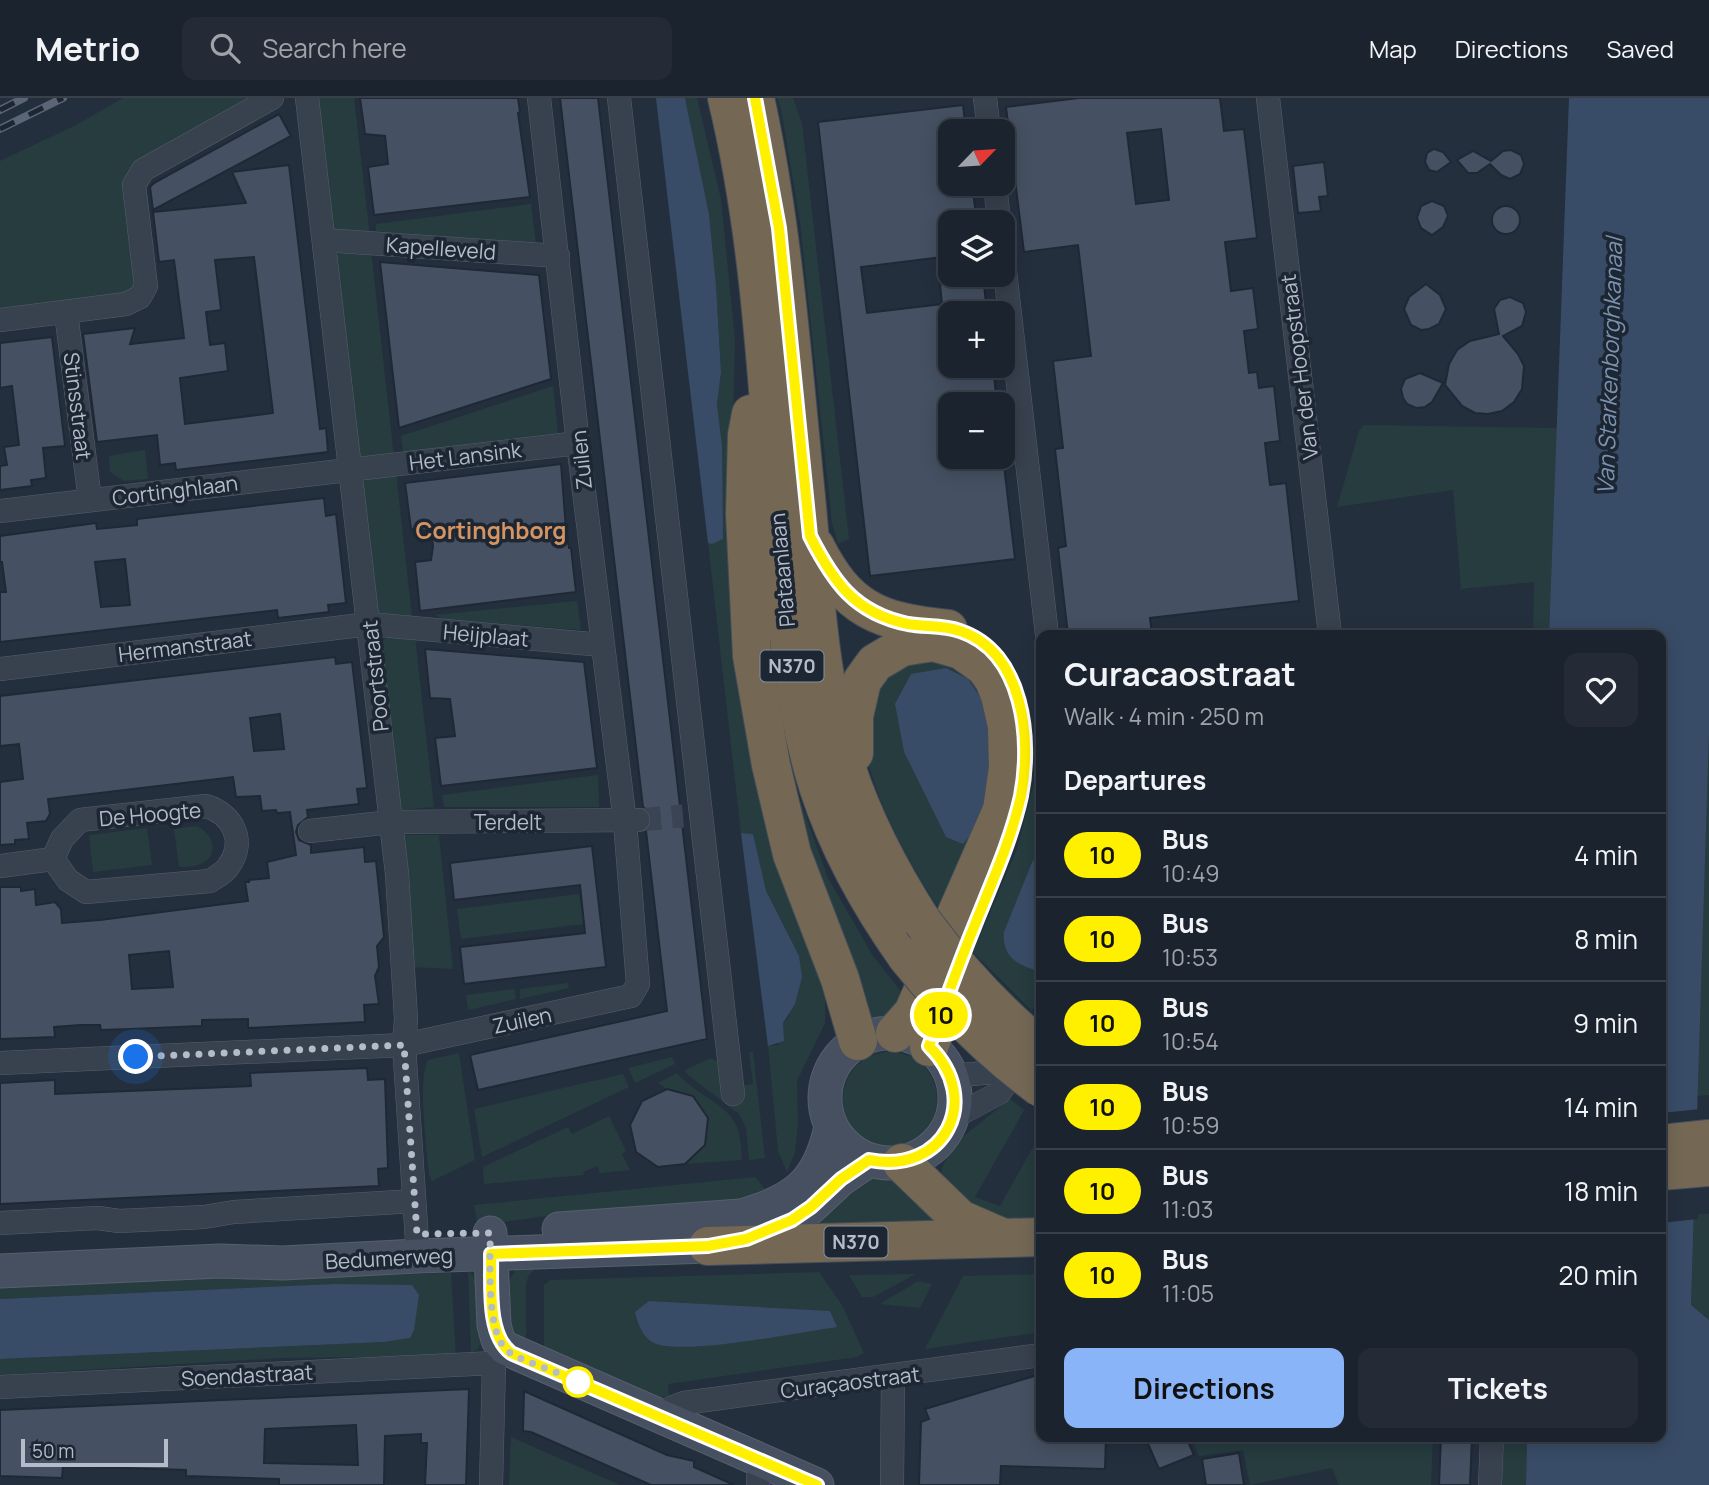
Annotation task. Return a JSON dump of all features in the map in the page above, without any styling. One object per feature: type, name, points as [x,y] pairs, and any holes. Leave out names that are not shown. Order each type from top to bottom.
[{"type":"highway","name":"Plataanlaan","points":[[727,98],[747,195],[796,696],[820,791],[838,839],[864,891],[907,957],[962,1021],[992,1049],[1036,1065]]},
{"type":"highway","name":"Plataanlaan","points":[[755,98],[779,228],[826,677],[839,741],[854,790],[880,852],[922,921],[974,986],[1017,1028],[1036,1065]]},
{"type":"highway","name":"N370","points":[[764,350],[747,435],[745,514],[752,656],[771,765],[792,854],[839,979],[858,1041]]},
{"type":"highway","name":"N370","points":[[810,536],[828,571],[850,598],[880,617],[908,624],[958,630],[975,637],[999,657],[1019,698],[1025,750],[1021,796],[1006,845],[925,1052]]},
{"type":"highway","name":"N370","points":[[854,790],[854,716],[862,681],[875,663],[902,647],[933,642],[961,650],[985,667],[1000,695],[1007,726],[1008,768],[1002,810],[913,1013],[925,1052]]},
{"type":"highway","points":[[1666,1143],[1709,1139]]},
{"type":"highway","name":"N370","points":[[885,1161],[960,1219],[1004,1238]]},
{"type":"highway","points":[[1666,1171],[1709,1167]]},
{"type":"highway","name":"N370","points":[[708,1246],[1036,1237]]},
{"type":"main road","points":[[875,1034],[925,1052],[955,1095],[952,1118],[942,1138],[923,1154],[885,1161],[845,1146],[831,1127],[824,1101],[828,1077],[839,1057],[858,1041],[875,1034]]},
{"type":"main road","name":"Bedumerweg","points":[[491,1243],[741,1216],[759,1211],[792,1195],[814,1174],[821,1162],[831,1127]]},
{"type":"main road","name":"Bedumerweg","points":[[0,1271],[220,1261],[283,1263],[417,1245],[491,1243],[708,1246],[746,1239],[792,1220],[811,1207],[841,1179],[885,1161]]},
{"type":"main road","points":[[491,1243],[494,1325],[499,1356]]},
{"type":"main road","name":"Soendastraat","points":[[499,1356],[662,1417],[759,1473],[817,1485]]},
{"type":"street","points":[[0,320],[126,304],[140,297],[146,286],[134,185],[143,170],[272,98]]},
{"type":"street","name":"Poortstraat","points":[[307,98],[391,822],[401,929],[406,1018],[404,1045],[417,1245]]},
{"type":"street","name":"Zuilen","points":[[0,1063],[404,1045],[631,996],[638,984],[632,821],[602,645],[539,98]]},
{"type":"street","points":[[619,98],[691,816],[733,1094]]},
{"type":"street","points":[[985,98],[988,119]]},
{"type":"street","name":"Van der Hoopstraat","points":[[1268,98],[1329,630]]},
{"type":"street","name":"Kapelleveld","points":[[324,240],[558,256]]},
{"type":"street","points":[[1007,287],[1046,630]]},
{"type":"street","name":"Stinsstraat","points":[[66,313],[90,500]]},
{"type":"street","name":"Het Lansink","points":[[351,468],[578,443]]},
{"type":"street","name":"Cortinghlaan","points":[[0,511],[351,468]]},
{"type":"street","name":"Heijplaat","points":[[369,624],[602,645]]},
{"type":"street","name":"Hermanstraat","points":[[0,669],[369,624]]},
{"type":"street","name":"De Hoogte","points":[[206,806],[220,810],[232,824],[237,839],[236,853],[227,869],[210,881],[86,892],[68,880],[53,859],[62,839],[80,820],[206,806]]},
{"type":"street","name":"Terdelt","points":[[391,822],[632,821]]},
{"type":"street","points":[[310,831],[391,822]]},
{"type":"street","points":[[0,866],[53,859]]},
{"type":"street","points":[[925,1052],[994,1072],[1036,1065]]},
{"type":"street","points":[[952,1118],[999,1093],[1036,1065]]},
{"type":"street","points":[[0,1223],[97,1218],[119,1221],[204,1217],[234,1212],[414,1201]]},
{"type":"street","points":[[491,1485],[499,1356]]},
{"type":"street","name":"Soendastraat","points":[[0,1387],[467,1364],[499,1356]]},
{"type":"street","name":"Curaçaostraat","points":[[662,1417],[671,1408],[684,1403],[1036,1356]]},
{"type":"street","points":[[892,1485],[893,1377]]},
{"type":"street","points":[[1490,1485],[1492,1442]]},
{"type":"green space","points":[[123,98],[253,98],[173,139],[133,165],[123,181],[137,279],[133,293],[0,310],[0,161],[76,125]]},
{"type":"green space","points":[[313,98],[354,98],[370,236],[329,230]]},
{"type":"green space","points":[[685,98],[697,98],[721,199],[735,340],[732,465],[825,984],[825,1023],[797,1081],[798,1123],[795,1153],[787,1172],[778,1151],[768,1046],[778,1045],[783,1023],[789,1016],[753,834],[741,833],[708,543],[713,544],[722,445],[717,405],[721,372],[709,214]]},
{"type":"green space","points":[[777,98],[793,98],[802,123],[849,539],[838,544],[832,523],[800,222]]},
{"type":"green space","points":[[531,204],[536,244],[376,231],[376,224]]},
{"type":"green space","points":[[345,248],[371,250],[394,457],[368,461],[356,452],[332,259]]},
{"type":"green space","points":[[553,386],[558,433],[403,452],[401,436]]},
{"type":"green space","points":[[1364,425],[1557,428],[1549,630],[1533,630],[1534,582],[1461,589],[1453,490],[1337,507],[1359,431]]},
{"type":"green space","points":[[145,450],[148,479],[124,481],[110,472],[109,456]]},
{"type":"green space","points":[[396,472],[412,617],[375,616],[359,485],[376,474]]},
{"type":"green space","points":[[577,601],[581,630],[444,619],[435,615]]},
{"type":"green space","points":[[395,633],[415,637],[434,807],[398,810],[378,643]]},
{"type":"green space","points":[[890,661],[966,661],[1002,745],[946,919],[892,826],[871,773],[865,748],[864,703]],"holes":[[[895,704],[946,837],[904,752]]]},
{"type":"green space","points":[[774,728],[828,878],[873,956],[909,1002],[900,1016],[870,1027],[824,911]]},
{"type":"green space","points":[[1709,734],[1709,1095],[1697,1096]]},
{"type":"green space","points":[[598,775],[599,807],[444,807],[442,795]]},
{"type":"green space","points":[[1036,775],[1036,999],[1032,1011],[973,952],[1017,849]]},
{"type":"green space","points":[[196,826],[210,838],[211,854],[200,864],[179,867],[174,829]]},
{"type":"green space","points":[[147,828],[152,865],[93,872],[89,835]]},
{"type":"green space","points":[[400,835],[439,835],[453,969],[410,967]]},
{"type":"green space","points":[[579,894],[584,924],[461,939],[457,909]]},
{"type":"green space","points":[[568,983],[569,988],[520,999],[520,989]]},
{"type":"green space","points":[[515,989],[516,999],[468,1010],[466,995]]},
{"type":"green space","points":[[749,1052],[753,1052],[765,1158],[749,1160],[746,1128],[739,1114],[689,1076],[685,1070],[711,1058],[737,1086],[753,1084]]},
{"type":"green space","points":[[890,1052],[908,1055],[923,1066],[934,1081],[937,1099],[934,1117],[923,1132],[908,1143],[890,1146],[872,1143],[857,1132],[846,1117],[843,1099],[846,1081],[857,1066],[872,1055]]},
{"type":"green space","points":[[459,1053],[475,1160],[432,1181],[429,1175],[424,1116],[425,1070],[428,1060]]},
{"type":"green space","points":[[672,1057],[675,1064],[635,1083],[628,1068]]},
{"type":"green space","points":[[677,1073],[730,1116],[738,1131],[742,1160],[685,1164],[705,1145],[708,1118],[693,1096],[667,1089],[658,1083]]},
{"type":"green space","points":[[623,1074],[629,1087],[482,1157],[474,1109]]},
{"type":"green space","points":[[1010,1099],[1024,1110],[975,1197],[1000,1206],[1036,1142],[1036,1220],[985,1217],[937,1182],[950,1147]]},
{"type":"green space","points":[[609,1116],[626,1151],[622,1154],[630,1170],[600,1173],[597,1166],[583,1172],[584,1175],[484,1184],[483,1167],[568,1127],[572,1134]]},
{"type":"green space","points":[[871,1170],[896,1174],[953,1223],[824,1233],[811,1213]]},
{"type":"green space","points":[[755,1177],[765,1189],[736,1202],[538,1217],[478,1226],[474,1205]]},
{"type":"green space","points":[[1694,1214],[1709,1214],[1709,1320],[1691,1305]]},
{"type":"green space","points":[[537,1266],[528,1277],[526,1285],[526,1336],[523,1341],[509,1329],[508,1283],[517,1267]]},
{"type":"green space","points":[[314,1267],[354,1276],[451,1273],[456,1356],[283,1358],[0,1375],[0,1359],[384,1342],[410,1338],[334,1284],[0,1299],[0,1286]]},
{"type":"green space","points":[[468,1269],[476,1280],[483,1337],[478,1349],[471,1354]]},
{"type":"green space","points":[[819,1272],[842,1305],[864,1353],[857,1357],[668,1384],[669,1396],[658,1398],[544,1347],[544,1285],[550,1280]],"holes":[[[649,1301],[829,1311],[837,1327]]]},
{"type":"green space","points":[[916,1274],[873,1297],[862,1297],[849,1275]]},
{"type":"green space","points":[[1036,1274],[1036,1333],[925,1349],[963,1276]]},
{"type":"green space","points":[[918,1281],[932,1284],[920,1308],[880,1304]]},
{"type":"green space","points":[[511,1437],[620,1485],[509,1485]]},
{"type":"green space","points":[[1193,1442],[1433,1442],[1431,1485],[1339,1485],[1332,1468],[1250,1485],[1243,1450],[1199,1456]]},
{"type":"green space","points":[[1504,1442],[1527,1442],[1526,1485],[1502,1485]]},
{"type":"water","points":[[656,98],[685,98],[709,214],[721,372],[717,405],[722,445],[723,539],[712,544],[708,543]]},
{"type":"water","name":"Van Starkenborghkanaal","points":[[1569,98],[1709,98],[1709,734],[1691,1305],[1709,1320],[1709,1485],[1526,1485],[1527,1442],[1666,1442],[1666,630],[1549,630]]},
{"type":"water","points":[[946,668],[968,679],[984,703],[988,725],[991,777],[980,822],[963,844],[946,837],[904,752],[895,704],[911,674]]},
{"type":"water","points":[[741,833],[753,834],[766,891],[799,956],[802,977],[795,1004],[783,1023],[784,1041],[768,1046]]},
{"type":"water","points":[[1033,860],[1036,864],[1035,970],[1021,965],[1011,957],[1005,947],[1004,932]]},
{"type":"water","points":[[334,1284],[412,1285],[419,1295],[414,1330],[410,1338],[384,1342],[0,1359],[0,1299]]},
{"type":"water","points":[[649,1301],[830,1311],[837,1327],[715,1345],[668,1346],[654,1343],[639,1325],[635,1312]]},
{"type":"pier","points":[[1700,1109],[1698,1219],[1666,1222],[1666,1112]]},
{"type":"building","points":[[360,98],[518,98],[530,197],[374,215],[368,167],[388,164],[385,136],[365,134]]},
{"type":"building","points":[[560,98],[598,98],[707,1039],[478,1090],[470,1055],[667,1011],[646,831],[652,819],[650,812],[643,807]]},
{"type":"building","points":[[1079,98],[1220,98],[1224,131],[1244,129],[1257,238],[1225,242],[1231,291],[1253,288],[1258,329],[1244,331],[1249,373],[1257,372],[1259,388],[1274,386],[1280,441],[1265,443],[1270,485],[1286,483],[1299,601],[1150,618],[1151,630],[1067,630],[1058,548],[1066,546],[1055,449],[1063,448],[1053,361],[1091,356],[1078,245],[1024,252],[1015,180],[1015,119],[1007,119],[1006,107]],"holes":[[[1161,129],[1169,200],[1136,204],[1127,133]]]},
{"type":"building","points":[[963,105],[965,119],[938,119],[938,196],[974,196],[975,210],[938,210],[938,257],[861,267],[867,313],[938,304],[938,378],[994,378],[996,392],[938,392],[938,469],[1004,469],[1015,559],[870,576],[818,122]]},
{"type":"building","points":[[279,114],[291,136],[153,210],[150,187],[154,183]]},
{"type":"building","points":[[1434,149],[1443,152],[1451,162],[1437,172],[1429,170],[1425,162],[1427,153]]},
{"type":"building","points":[[1511,150],[1521,155],[1524,164],[1520,174],[1510,179],[1501,175],[1490,164],[1477,173],[1468,173],[1457,160],[1473,151],[1491,161],[1503,151]]},
{"type":"building","points":[[1324,162],[1328,196],[1319,197],[1321,211],[1298,213],[1293,166]]},
{"type":"building","points":[[289,165],[320,429],[326,428],[328,452],[176,470],[175,463],[160,465],[157,435],[97,442],[83,334],[135,328],[130,344],[184,338],[174,260],[159,262],[153,212],[246,203],[232,172]],"holes":[[[254,257],[273,413],[185,424],[180,378],[228,371],[225,343],[210,345],[206,312],[221,310],[215,260]]]},
{"type":"building","points":[[1432,201],[1444,206],[1448,216],[1443,227],[1432,235],[1421,228],[1417,218],[1421,206]]},
{"type":"building","points":[[1506,206],[1516,210],[1520,220],[1516,230],[1506,234],[1496,230],[1492,220],[1496,210]]},
{"type":"building","points":[[380,262],[539,275],[551,379],[399,428]]},
{"type":"building","points":[[1426,284],[1440,295],[1446,309],[1439,324],[1421,330],[1411,325],[1404,309],[1409,297]]},
{"type":"building","points":[[940,287],[984,287],[986,301],[942,301]]},
{"type":"building","points":[[1510,297],[1523,303],[1526,312],[1522,326],[1503,336],[1524,366],[1522,389],[1514,402],[1502,411],[1475,413],[1462,406],[1445,385],[1449,364],[1457,350],[1470,341],[1499,334],[1494,309],[1500,300]]},
{"type":"building","points":[[52,337],[65,446],[43,448],[46,478],[31,480],[32,486],[0,490],[0,466],[7,465],[4,447],[19,445],[12,386],[0,388],[0,343]]},
{"type":"building","points":[[1420,373],[1443,383],[1432,402],[1425,407],[1416,408],[1407,404],[1401,389],[1405,379]]},
{"type":"building","points":[[561,464],[566,529],[576,592],[420,611],[415,562],[431,560],[433,546],[431,531],[411,529],[405,483]]},
{"type":"building","points":[[324,498],[326,516],[336,514],[346,603],[328,605],[329,612],[278,618],[277,610],[0,642],[0,592],[6,592],[0,562],[0,536],[96,523],[97,529],[137,525],[137,519]],"holes":[[[125,559],[130,605],[101,607],[95,562]]]},
{"type":"building","points":[[425,649],[584,662],[597,768],[441,786],[435,738],[455,736],[450,699],[430,698]]},
{"type":"building","points":[[335,657],[336,664],[352,662],[367,788],[357,789],[359,804],[307,810],[308,817],[298,825],[296,832],[299,840],[311,845],[311,853],[364,847],[365,862],[376,861],[384,937],[377,946],[379,967],[375,976],[379,1004],[364,1005],[365,1022],[248,1028],[248,1019],[202,1020],[202,1026],[101,1030],[100,1025],[81,1025],[54,1027],[55,1037],[0,1039],[0,887],[21,887],[21,891],[35,889],[36,905],[55,902],[61,909],[62,923],[100,920],[248,901],[245,882],[269,878],[267,862],[296,855],[290,812],[262,811],[260,796],[236,797],[233,777],[48,799],[50,814],[46,821],[27,823],[29,839],[0,845],[0,782],[23,779],[19,744],[0,746],[0,696]],"holes":[[[280,714],[284,749],[254,751],[250,718]],[[169,951],[173,987],[132,989],[129,955]]]},
{"type":"building","points":[[592,846],[606,967],[464,984],[460,947],[585,933],[580,885],[454,900],[450,863]]},
{"type":"building","points":[[367,1068],[368,1080],[385,1079],[388,1168],[378,1169],[379,1186],[0,1204],[0,1083],[55,1080],[55,1094],[251,1086],[250,1073]]},
{"type":"building","points":[[667,1089],[693,1096],[708,1118],[705,1145],[685,1164],[658,1167],[636,1152],[630,1125],[642,1101]]},
{"type":"building","points":[[1036,1376],[1036,1442],[1106,1442],[1105,1469],[1001,1466],[1000,1485],[919,1485],[921,1422],[929,1419],[925,1409]]},
{"type":"building","points":[[469,1389],[466,1485],[425,1485],[427,1443],[421,1443],[421,1434],[385,1436],[384,1485],[279,1485],[279,1479],[186,1476],[186,1470],[63,1466],[62,1478],[0,1476],[0,1410]],"holes":[[[356,1425],[358,1465],[264,1463],[265,1429]]]},
{"type":"building","points":[[524,1391],[667,1455],[694,1461],[694,1467],[734,1485],[651,1485],[531,1432],[523,1431]]},
{"type":"building","points":[[1147,1442],[1188,1442],[1194,1455],[1159,1469]]},
{"type":"building","points":[[1441,1442],[1472,1442],[1470,1485],[1439,1485]]},
{"type":"building","points":[[1239,1453],[1244,1485],[1206,1485],[1202,1459]]},
{"type":"tunnel","points":[[638,820],[683,816]]},
{"type":"railway","points":[[0,110],[24,98]]},
{"type":"railway","points":[[0,129],[63,98]]},
{"type":"bus line","name":"10","points":[[755,98],[779,228],[810,536],[828,571],[850,598],[880,617],[908,624],[958,630],[975,637],[999,657],[1019,698],[1025,750],[1021,796],[1006,845],[929,1046],[941,1058],[951,1076],[955,1107],[942,1138],[923,1154],[902,1163],[869,1160],[841,1179],[811,1207],[792,1220],[746,1239],[708,1246],[491,1254],[492,1301],[498,1340],[511,1353],[817,1485]]},
{"type":"district","name":"Cortinghborg","points":[[491,530]]},
{"type":"route","points":[[136,1057],[404,1045],[417,1234],[490,1233],[492,1301],[498,1340],[511,1353],[578,1382]]}]
